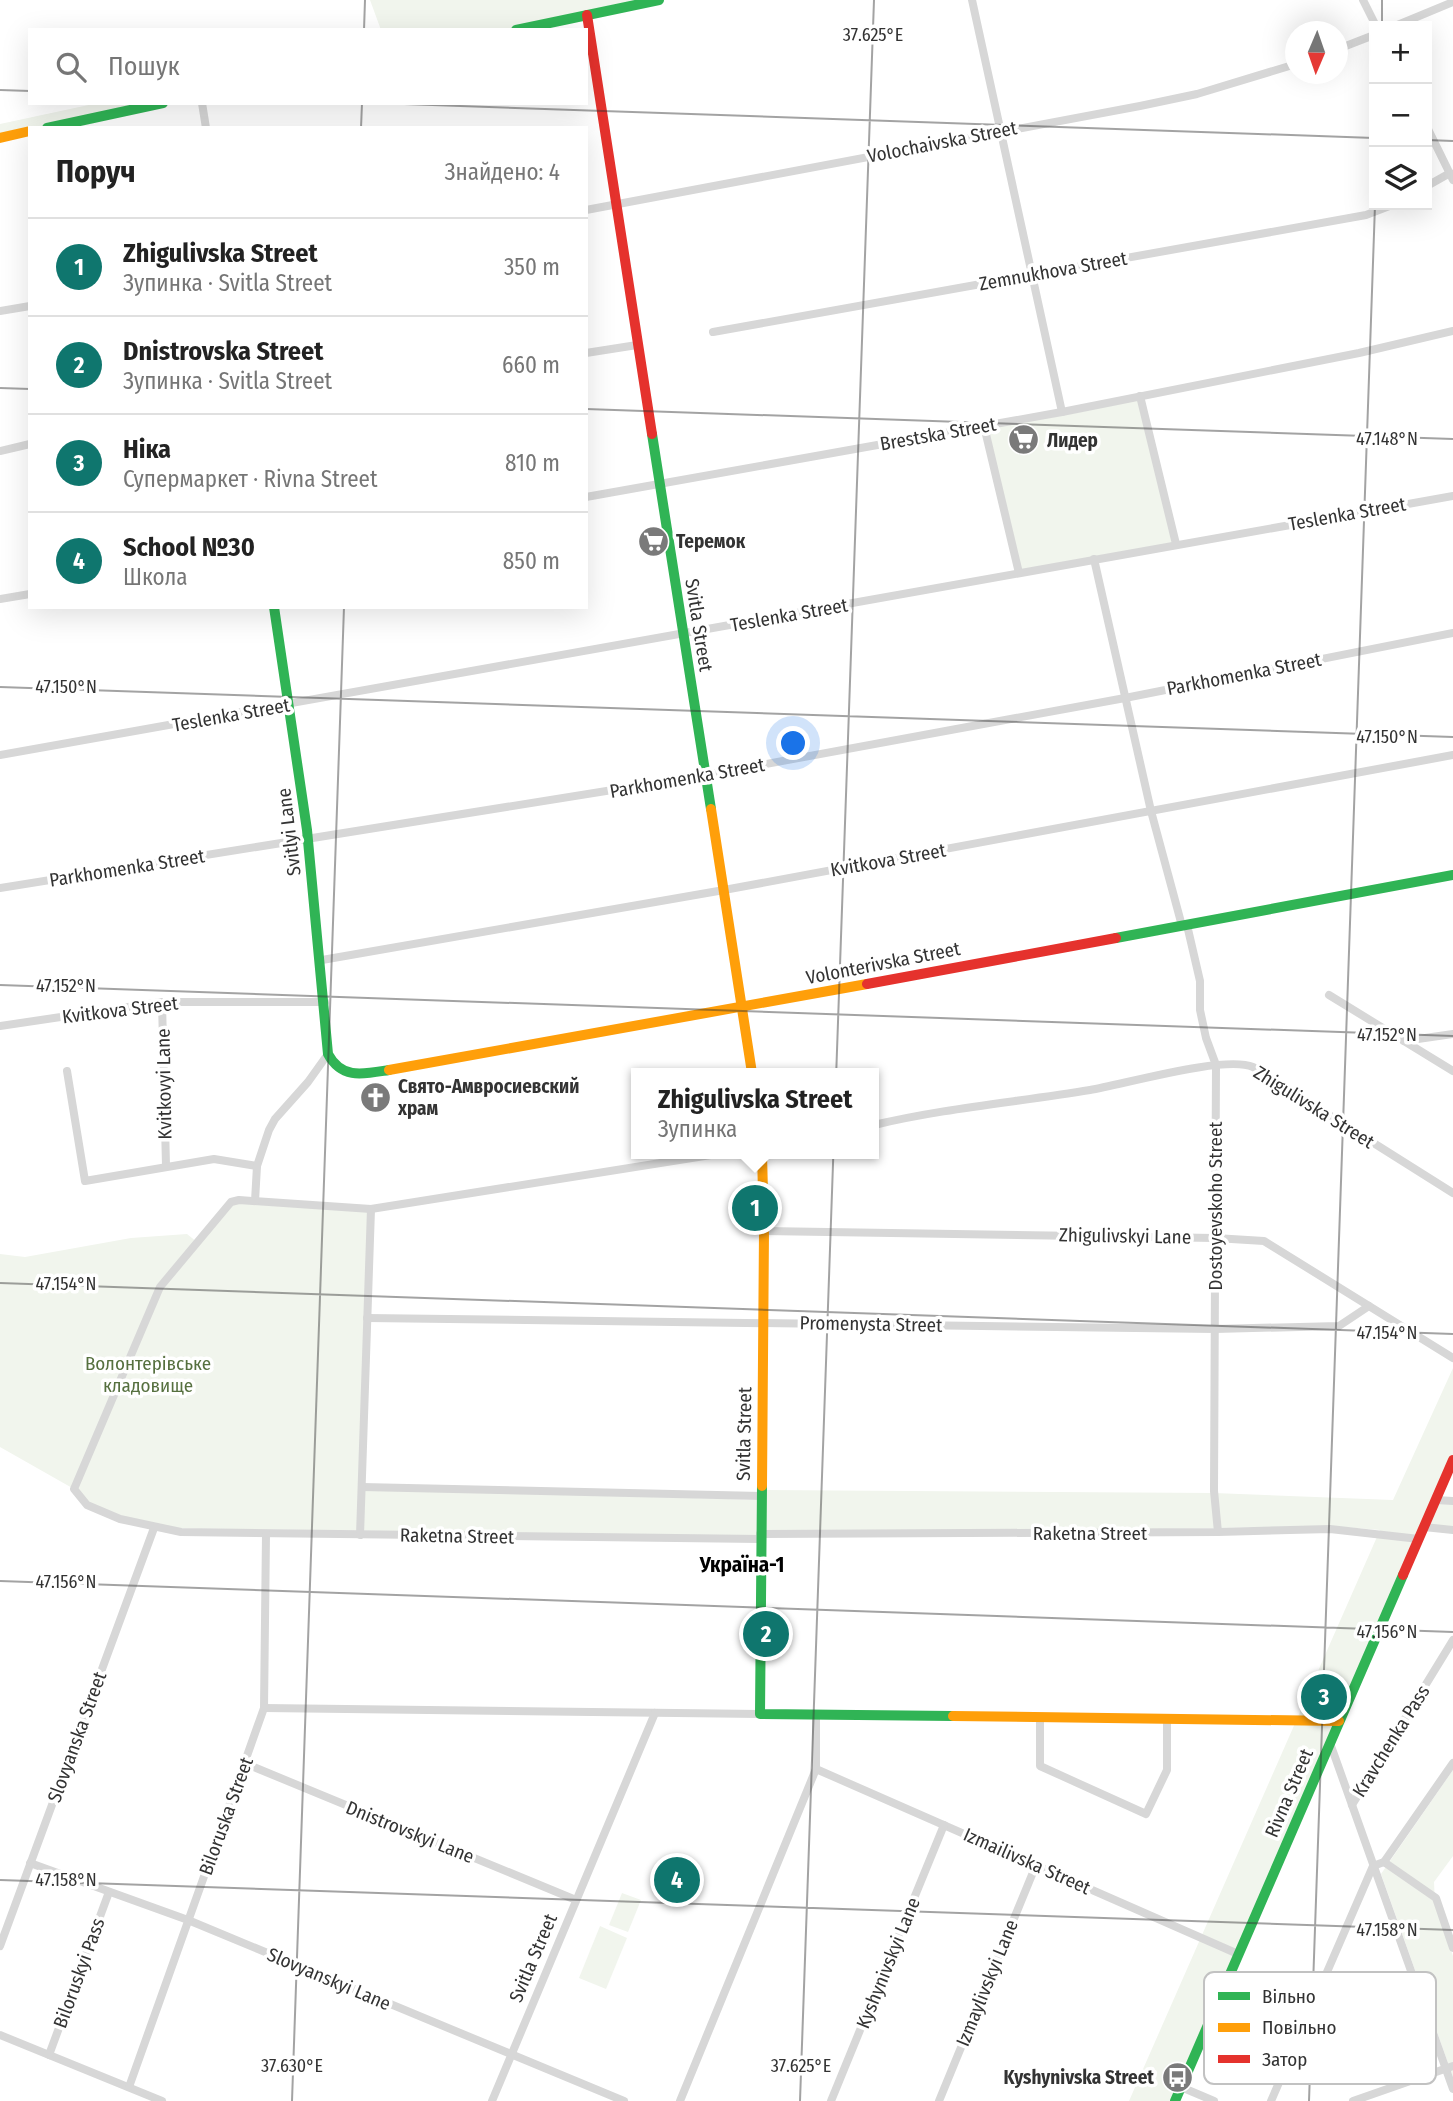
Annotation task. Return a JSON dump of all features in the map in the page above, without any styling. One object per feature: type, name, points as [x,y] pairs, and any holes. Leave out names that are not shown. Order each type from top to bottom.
[{"type":"street","points":[[525,28],[659,0]]},
{"type":"street","points":[[972,0],[1062,412]]},
{"type":"street","points":[[1363,0],[1374,21]]},
{"type":"street","points":[[1407,21],[1453,2]]},
{"type":"street","name":"Svitla Street","points":[[587,15],[751,1068]]},
{"type":"street","points":[[1348,45],[1369,37]]},
{"type":"street","name":"Volochaivska Street","points":[[588,211],[1140,106],[1285,67]]},
{"type":"street","points":[[56,126],[154,105]]},
{"type":"street","points":[[202,105],[206,126]]},
{"type":"street","points":[[0,138],[28,131]]},
{"type":"street","points":[[1432,137],[1451,176],[1432,184]]},
{"type":"street","name":"Zemnukhova Street","points":[[713,332],[1366,215],[1379,210]]},
{"type":"street","points":[[0,311],[28,306]]},
{"type":"street","name":"Brestska Street","points":[[588,497],[1062,412],[1359,353],[1453,331]]},
{"type":"street","points":[[588,353],[638,345]]},
{"type":"street","points":[[1140,396],[1176,544]]},
{"type":"street","points":[[984,426],[1019,573]]},
{"type":"street","points":[[0,450],[28,444]]},
{"type":"street","name":"Teslenka Street","points":[[0,755],[1453,496]]},
{"type":"street","name":"Dostoyevskoho Street","points":[[1094,559],[1151,811],[1200,981],[1200,1010],[1216,1065],[1214,1490],[1218,1532]]},
{"type":"street","points":[[0,599],[28,594]]},
{"type":"street","name":"Svitlyi Lane","points":[[274,609],[291,704],[322,960],[328,1054]]},
{"type":"street","name":"Parkhomenka Street","points":[[0,888],[706,775],[1453,634]]},
{"type":"street","name":"Kvitkova Street","points":[[322,960],[724,890],[1453,755]]},
{"type":"street","name":"Volonterivska Street","points":[[328,1054],[339,1070],[359,1075],[743,1007],[1453,875]]},
{"type":"street","points":[[1329,995],[1453,1071]]},
{"type":"street","name":"Kvitkova Street","points":[[0,1026],[162,1002],[325,1002]]},
{"type":"street","name":"Kvitkovyi Lane","points":[[162,1002],[166,1166]]},
{"type":"street","points":[[1404,1041],[1453,1034]]},
{"type":"street","points":[[328,1054],[308,1083],[275,1119],[257,1166],[255,1201],[371,1209],[686,1159]]},
{"type":"street","name":"Zhigulivska Street","points":[[879,1124],[1238,1063],[1253,1068],[1453,1194]]},
{"type":"street","points":[[67,1071],[85,1181],[214,1159],[257,1166]]},
{"type":"street","name":"Svitla Street","points":[[760,1714],[764,1231],[762,1159]]},
{"type":"street","name":"Raketna Street","points":[[255,1201],[239,1200],[225,1207],[160,1287],[74,1489],[87,1505],[120,1519],[154,1528],[207,1533],[760,1536],[1330,1529],[1419,1539]]},
{"type":"street","points":[[360,1535],[371,1209]]},
{"type":"street","name":"Zhigulivskyi Lane","points":[[764,1231],[1264,1241],[1453,1358]]},
{"type":"street","name":"Promenysta Street","points":[[367,1318],[1214,1329],[1339,1326],[1369,1306]]},
{"type":"street","name":"Rivna Street","points":[[1230,1972],[1453,1460]]},
{"type":"street","points":[[362,1487],[761,1496]]},
{"type":"street","points":[[1436,1500],[1453,1501]]},
{"type":"street","points":[[1424,1527],[1453,1530]]},
{"type":"street","name":"Slovyanska Street","points":[[0,1946],[154,1528]]},
{"type":"street","name":"Biloruska Street","points":[[129,2087],[264,1708],[265,1534]]},
{"type":"street","name":"Kravchenka Pass","points":[[1352,1805],[1453,1640]]},
{"type":"street","points":[[264,1708],[1339,1721]]},
{"type":"street","name":"Svitla Street","points":[[492,2101],[655,1713]]},
{"type":"street","points":[[680,2101],[816,1769],[816,1715]]},
{"type":"street","points":[[1040,1718],[1040,1766],[1146,1814],[1167,1770],[1167,1719]]},
{"type":"street","points":[[1330,1743],[1414,1972]]},
{"type":"street","name":"Dnistrovskyi Lane","points":[[244,1763],[576,1900]]},
{"type":"street","points":[[1327,1972],[1374,1866],[1384,1862],[1453,1763]]},
{"type":"street","name":"Izmailivska Street","points":[[816,1769],[1238,1954]]},
{"type":"street","name":"Kyshynivskyi Lane","points":[[831,2101],[944,1825]]},
{"type":"street","points":[[1384,1862],[1436,1898],[1453,1948]]},
{"type":"street","name":"Slovyanskyi Lane","points":[[30,1863],[188,1920],[624,2101]]},
{"type":"street","name":"Izmaylivskyi Lane","points":[[939,2101],[1036,1865]]},
{"type":"street","name":"Biloruskyi Pass","points":[[50,2055],[109,1892]]},
{"type":"street","points":[[1436,2032],[1449,2067],[1453,2089]]},
{"type":"street","name":"Rivna Street","points":[[1175,2101],[1204,2033]]},
{"type":"street","points":[[0,2035],[162,2101]]},
{"type":"street","points":[[1270,2101],[1278,2084]]},
{"type":"street","points":[[1353,2101],[1401,2084]]},
{"type":"street","points":[[1181,2087],[1214,2101]]},
{"type":"green space","points":[[370,0],[659,0],[526,28],[380,28]]},
{"type":"green space","points":[[89,105],[154,105],[56,126],[28,126],[28,129],[0,138],[0,124]]},
{"type":"green space","points":[[1138,399],[1174,543],[1020,570],[987,427]]},
{"type":"green space","name":"Волонтерівське кладовище","points":[[231,1202],[371,1209],[361,1489],[763,1500],[763,1490],[1214,1493],[1393,1500],[1453,1368],[1453,1455],[1432,1503],[1453,1504],[1453,1527],[1423,1525],[1229,1972],[1204,1972],[1204,2030],[1173,2101],[1129,2101],[1380,1530],[1331,1526],[758,1536],[154,1528],[87,1505],[74,1489],[0,1447],[0,1254],[25,1257],[131,1238],[187,1234],[197,1242]]},
{"type":"green space","points":[[1453,1770],[1453,1856],[1434,1882],[1435,1903],[1453,1956],[1453,2077],[1436,2029],[1436,1972],[1416,1972],[1381,1874]]},
{"type":"green space","points":[[622,1893],[641,1900],[628,1932],[609,1925]]},
{"type":"green space","points":[[600,1926],[627,1938],[606,1989],[579,1978]]},
{"type":"traffic: fast","points":[[526,28],[659,0]]},
{"type":"traffic: fast","points":[[56,126],[154,105]]},
{"type":"traffic: fast","points":[[652,434],[711,809]]},
{"type":"traffic: fast","points":[[274,609],[307,830],[328,1054],[347,1072],[362,1074],[389,1070]]},
{"type":"traffic: fast","points":[[1116,938],[1453,875]]},
{"type":"traffic: fast","points":[[762,1486],[760,1714],[953,1716]]},
{"type":"traffic: fast","points":[[1231,1972],[1403,1575]]},
{"type":"traffic: fast","points":[[1175,2101],[1204,2034]]},
{"type":"traffic: slow","points":[[0,138],[28,131]]},
{"type":"traffic: slow","points":[[711,809],[751,1068]]},
{"type":"traffic: slow","points":[[389,1070],[867,984]]},
{"type":"traffic: slow","points":[[762,1159],[762,1486]]},
{"type":"traffic: slow","points":[[953,1716],[1339,1721]]},
{"type":"traffic: jam","points":[[587,15],[652,434]]},
{"type":"traffic: jam","points":[[867,984],[1116,938]]},
{"type":"traffic: jam","points":[[1403,1575],[1453,1460]]},
{"type":"place","name":"Лидер","points":[[1024,440]]},
{"type":"place","name":"Теремок","points":[[653,541]]},
{"type":"place","name":"Свято-Амвросиевский храм","points":[[375,1097]]},
{"type":"place","name":"Zhigulivska Street","points":[[755,1208]]},
{"type":"place","name":"Dnistrovska Street","points":[[766,1634]]},
{"type":"place","name":"Ніка","points":[[1324,1697]]},
{"type":"place","name":"School №30","points":[[677,1880]]},
{"type":"place","name":"Kyshynivska Street","points":[[1177,2077]]},
{"type":"district","name":"Україна-1","points":[[742,1565]]}]
